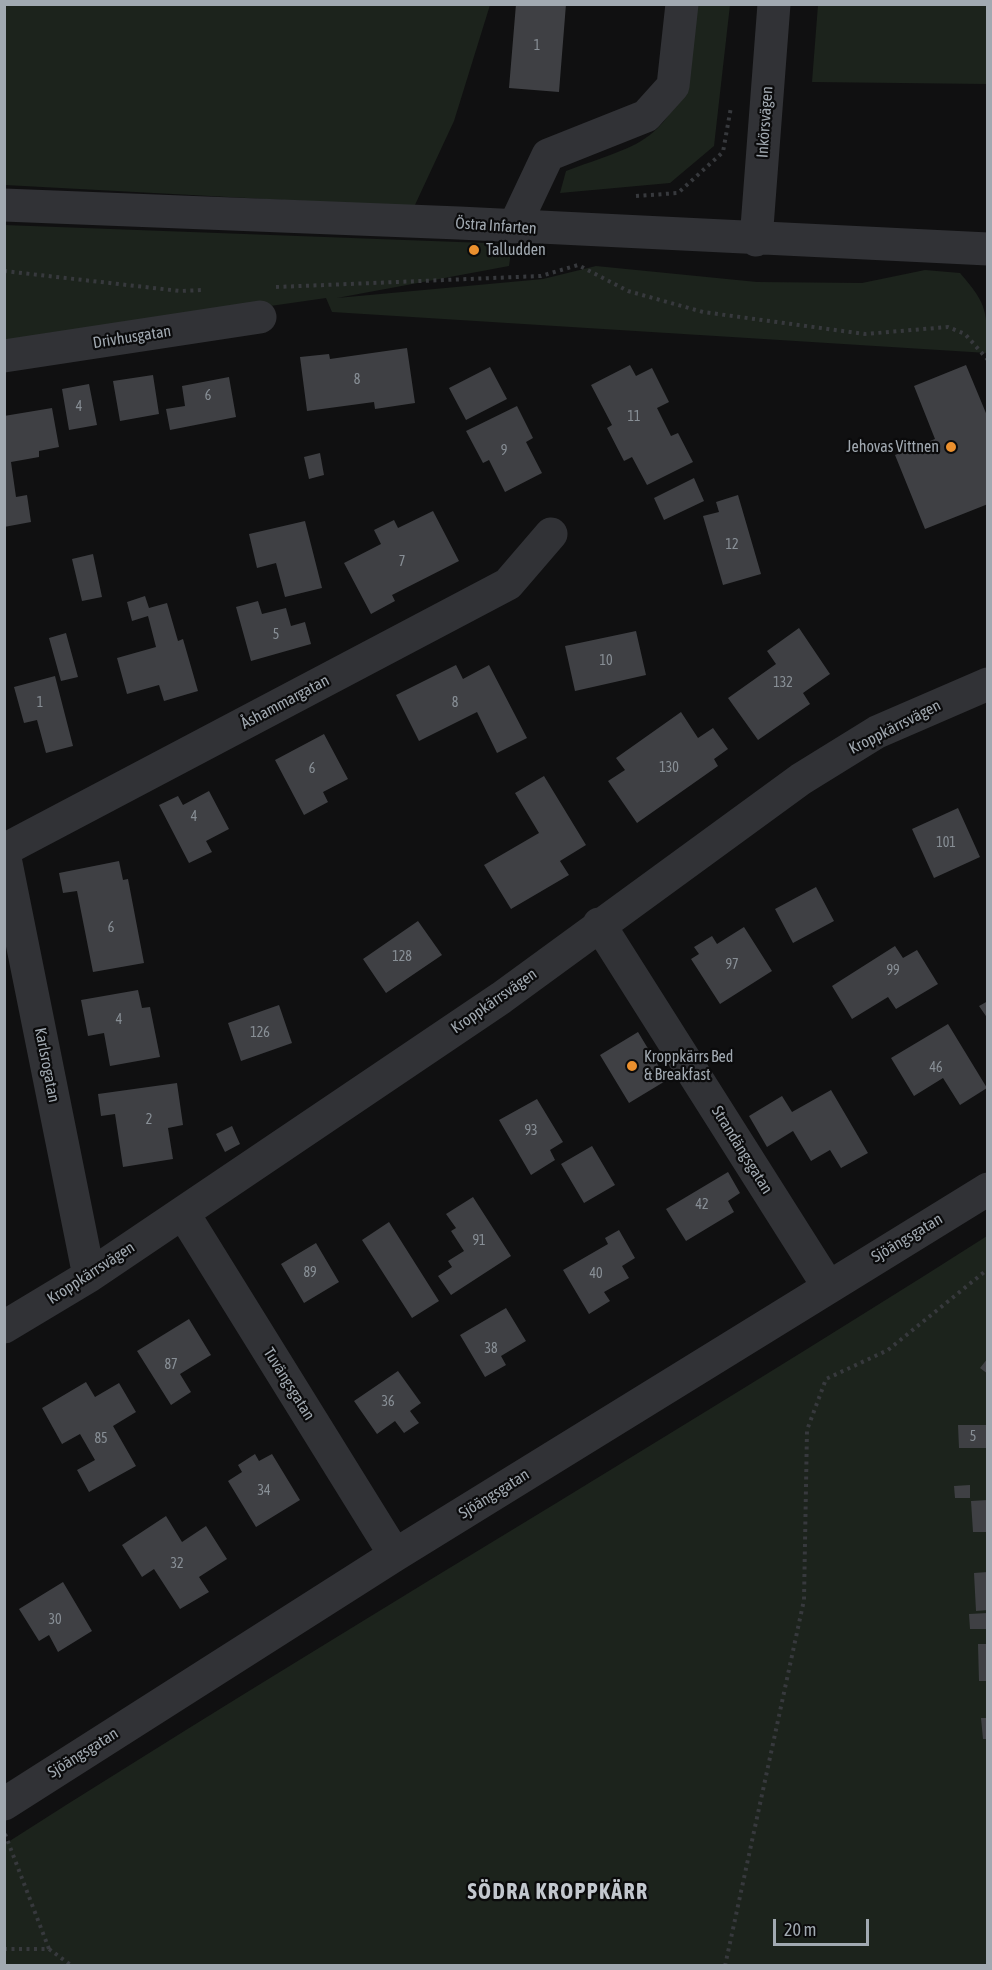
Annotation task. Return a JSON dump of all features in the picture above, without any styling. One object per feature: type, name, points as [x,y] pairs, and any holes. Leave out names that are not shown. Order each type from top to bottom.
[{"type":"street","points":[[514,227],[548,155],[646,116],[673,86],[682,4]]},
{"type":"street","name":"Inkörsvägen","points":[[756,240],[774,4]]},
{"type":"street","name":"Östra Infarten","points":[[4,205],[987,249]]},
{"type":"street","name":"Drivhusgatan","points":[[4,356],[260,317]]},
{"type":"street","name":"Åshammargatan","points":[[4,852],[508,584],[551,534]]},
{"type":"street","name":"Kroppkärrsvägen","points":[[4,1327],[89,1276],[501,998],[599,924],[801,779],[877,732],[987,684]]},
{"type":"street","name":"Karlsrogatan","points":[[4,852],[89,1276]]},
{"type":"street","name":"Strandängsgatan","points":[[599,924],[828,1286]]},
{"type":"street","name":"Sjöängsgatan","points":[[4,1804],[395,1556],[987,1189]]},
{"type":"street","name":"Tuvängsgatan","points":[[183,1213],[395,1556]]},
{"type":"path","points":[[631,196],[678,193],[723,152],[731,105]]},
{"type":"path","points":[[273,287],[541,276],[578,265],[628,291],[703,312],[865,334],[948,327],[965,334],[987,360]]},
{"type":"path","points":[[4,271],[180,291],[215,289]]},
{"type":"path","points":[[725,1965],[804,1600],[807,1430],[826,1379],[888,1350],[987,1269]]},
{"type":"path","points":[[4,1833],[49,1949]]},
{"type":"path","points":[[4,1948],[49,1949],[72,1965]]},
{"type":"shaded area","points":[[4,5],[490,5],[454,121],[414,207],[5,185]]},
{"type":"shaded area","points":[[691,5],[730,5],[714,146],[670,183],[560,193],[566,171],[636,144],[654,132],[667,118],[682,84],[686,65]]},
{"type":"shaded area","points":[[818,5],[987,5],[987,84],[812,82]]},
{"type":"shaded area","points":[[4,225],[512,244],[509,266],[337,298],[543,279],[596,266],[757,282],[862,283],[925,270],[960,273],[976,293],[984,310],[987,353],[332,312],[326,298],[5,344]]},
{"type":"shaded area","points":[[987,1236],[987,1965],[5,1966],[5,1844]]},
{"type":"building","points":[[516,4],[566,4],[559,92],[509,88]]},
{"type":"building","points":[[407,348],[415,403],[375,409],[374,402],[307,411],[300,357],[329,354],[330,359]]},
{"type":"building","points":[[630,365],[636,376],[652,368],[669,402],[657,408],[671,436],[678,433],[693,462],[647,485],[632,457],[624,461],[607,428],[612,425],[591,385]]},
{"type":"building","name":"Jehovas Vittnen","points":[[966,365],[988,418],[988,504],[925,529],[895,455],[935,439],[914,386]]},
{"type":"building","points":[[490,367],[507,399],[466,420],[449,388]]},
{"type":"building","points":[[153,375],[159,414],[120,421],[113,381]]},
{"type":"building","points":[[229,377],[236,417],[170,430],[166,409],[185,406],[182,386]]},
{"type":"building","points":[[89,384],[97,425],[69,430],[62,389]]},
{"type":"building","points":[[517,406],[533,438],[526,442],[542,473],[505,492],[489,460],[483,463],[466,431]]},
{"type":"building","points":[[52,408],[59,447],[39,451],[39,457],[11,462],[16,497],[27,495],[31,522],[4,527],[4,416]]},
{"type":"building","points":[[320,453],[324,475],[309,479],[304,457]]},
{"type":"building","points":[[694,478],[704,501],[664,520],[654,498]]},
{"type":"building","points":[[738,495],[761,574],[723,585],[703,516],[719,512],[716,502]]},
{"type":"building","points":[[433,511],[459,561],[392,595],[395,601],[371,614],[344,563],[381,544],[374,530],[394,520],[398,528]]},
{"type":"building","points":[[305,521],[322,588],[285,597],[276,563],[257,568],[249,534]]},
{"type":"building","points":[[93,554],[102,597],[82,601],[72,559]]},
{"type":"building","points":[[145,596],[149,608],[167,603],[178,641],[183,639],[198,691],[164,701],[159,685],[127,694],[117,658],[156,647],[148,616],[132,621],[127,602]]},
{"type":"building","points":[[258,601],[262,614],[286,608],[291,626],[305,622],[311,644],[251,661],[236,607]]},
{"type":"building","points":[[799,628],[830,674],[803,693],[810,704],[758,740],[728,698],[776,664],[767,651]]},
{"type":"building","points":[[636,631],[646,675],[575,691],[565,646]]},
{"type":"building","points":[[66,633],[78,677],[61,681],[49,638]]},
{"type":"building","points":[[456,665],[463,679],[489,665],[527,738],[497,753],[477,712],[419,741],[396,695]]},
{"type":"building","points":[[55,676],[73,746],[46,753],[37,720],[24,723],[14,687]]},
{"type":"building","points":[[681,712],[698,738],[713,728],[728,749],[714,759],[718,766],[637,823],[608,781],[625,770],[616,758]]},
{"type":"building","points":[[324,734],[348,779],[323,792],[328,802],[304,815],[275,760]]},
{"type":"building","points":[[544,776],[586,845],[560,861],[569,875],[511,909],[484,865],[539,833],[515,793]]},
{"type":"building","points":[[209,791],[229,829],[206,841],[212,852],[189,863],[159,805],[178,796],[183,805]]},
{"type":"building","points":[[958,808],[980,857],[934,878],[912,829]]},
{"type":"building","points":[[119,861],[123,880],[128,879],[144,963],[93,972],[77,891],[63,893],[59,873]]},
{"type":"building","points":[[816,887],[834,921],[793,943],[775,909]]},
{"type":"building","points":[[418,921],[442,955],[386,993],[363,959]]},
{"type":"building","points":[[744,927],[772,971],[720,1004],[691,959],[699,954],[694,947],[712,936],[717,944]]},
{"type":"building","points":[[895,946],[903,958],[917,950],[938,984],[896,1009],[888,997],[852,1019],[832,986]]},
{"type":"building","points":[[138,990],[142,1008],[150,1007],[160,1057],[110,1066],[104,1033],[88,1036],[81,1000]]},
{"type":"building","points":[[988,1001],[988,1019],[979,1006]]},
{"type":"building","points":[[279,1005],[292,1043],[241,1061],[228,1023]]},
{"type":"building","points":[[948,1024],[987,1088],[960,1105],[943,1078],[914,1096],[891,1058]]},
{"type":"building","points":[[638,1032],[667,1080],[629,1103],[600,1055]]},
{"type":"building","points":[[177,1083],[183,1125],[168,1128],[173,1159],[123,1167],[115,1114],[101,1116],[98,1094]]},
{"type":"building","points":[[831,1090],[868,1153],[841,1168],[830,1150],[811,1161],[793,1131],[767,1147],[749,1116],[782,1096],[792,1112]]},
{"type":"building","points":[[537,1099],[563,1142],[550,1150],[555,1160],[531,1175],[499,1120]]},
{"type":"building","points":[[232,1126],[240,1144],[225,1152],[216,1134]]},
{"type":"building","points":[[592,1146],[615,1185],[584,1203],[561,1164]]},
{"type":"building","points":[[728,1172],[740,1193],[728,1201],[734,1212],[686,1241],[666,1209]]},
{"type":"building","points":[[473,1197],[511,1256],[451,1295],[438,1276],[452,1267],[448,1261],[464,1251],[451,1231],[456,1228],[446,1214]]},
{"type":"building","points":[[389,1222],[439,1301],[412,1318],[362,1240]]},
{"type":"building","points":[[619,1230],[635,1258],[622,1266],[629,1278],[604,1292],[610,1301],[589,1314],[563,1270],[608,1244],[605,1238]]},
{"type":"building","points":[[316,1243],[339,1282],[304,1303],[281,1264]]},
{"type":"building","points":[[506,1308],[526,1341],[501,1356],[506,1365],[485,1377],[460,1335]]},
{"type":"building","points":[[189,1319],[211,1355],[180,1374],[191,1392],[171,1405],[137,1351]]},
{"type":"building","points":[[988,1358],[988,1374],[980,1368]]},
{"type":"building","points":[[398,1371],[421,1403],[410,1411],[419,1423],[404,1433],[395,1421],[377,1434],[354,1401]]},
{"type":"building","points":[[86,1382],[95,1397],[119,1383],[136,1412],[113,1426],[136,1466],[89,1492],[77,1470],[95,1460],[80,1434],[62,1444],[42,1408]]},
{"type":"building","points":[[958,1425],[988,1425],[988,1448],[959,1448]]},
{"type":"building","points":[[255,1454],[259,1461],[272,1454],[300,1500],[256,1527],[228,1481],[242,1472],[238,1465]]},
{"type":"building","points":[[970,1485],[970,1498],[955,1498],[954,1486]]},
{"type":"building","points":[[988,1500],[988,1532],[973,1532],[971,1501]]},
{"type":"building","points":[[166,1516],[182,1542],[206,1526],[227,1559],[199,1577],[209,1592],[180,1609],[154,1569],[142,1577],[122,1545]]},
{"type":"building","points":[[988,1572],[988,1610],[976,1611],[974,1573]]},
{"type":"building","points":[[63,1582],[92,1631],[58,1652],[49,1635],[39,1641],[19,1609]]},
{"type":"building","points":[[988,1613],[988,1629],[970,1629],[969,1614]]},
{"type":"building","points":[[978,1644],[988,1644],[988,1681],[979,1681]]},
{"type":"building","points":[[981,1718],[988,1718],[988,1739],[983,1739]]},
{"type":"place","name":"Talludden","points":[[474,250]]},
{"type":"place","name":"Jehovas Vittnen","points":[[951,447]]},
{"type":"place","name":"Kroppkärrs Bed & Breakfast","points":[[632,1066]]},
{"type":"district","name":"SÖDRA KROPPKÄRR","points":[[558,1892]]}]
